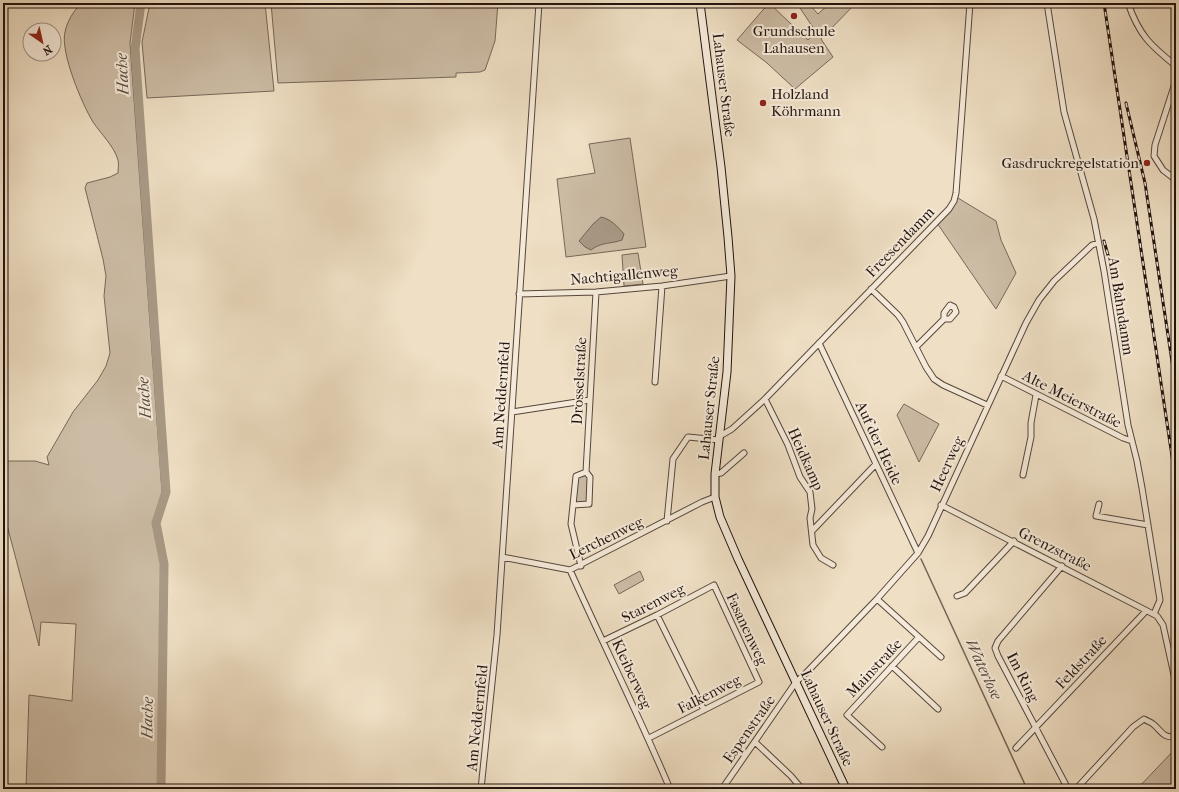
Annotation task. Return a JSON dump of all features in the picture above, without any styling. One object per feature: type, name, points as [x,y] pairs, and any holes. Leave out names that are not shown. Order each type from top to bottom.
[{"type":"street","name":"Am Neddernfeld","points":[[481,789],[497,635],[539,3]]},
{"type":"street","name":"Lahauser Straße","points":[[700,3],[722,175],[731,276],[727,372],[715,474],[715,497],[720,517],[738,559],[846,789]]},
{"type":"street","name":"Freesendamm","points":[[719,438],[732,429],[765,399],[949,209],[954,201],[956,193],[970,3]]},
{"type":"street","name":"Am Bahndamm","points":[[1047,3],[1064,112],[1086,190],[1098,243],[1104,272],[1127,419],[1138,461],[1160,600],[1156,615]]},
{"type":"street","points":[[1128,3],[1138,29],[1146,40],[1176,66]]},
{"type":"street","points":[[1176,80],[1155,145],[1154,156],[1163,170],[1176,180]]},
{"type":"street","name":"Heerweg","points":[[796,682],[877,599],[918,553],[928,536],[1026,323],[1039,300],[1074,261],[1092,245],[1098,243]]},
{"type":"street","name":"Nachtigallenweg","points":[[519,294],[596,292],[662,286],[731,276]]},
{"type":"street","points":[[655,382],[662,286]]},
{"type":"street","points":[[871,289],[900,318],[934,379],[943,385],[987,405]]},
{"type":"street","name":"Drosselstraße","points":[[573,505],[589,504],[590,476],[586,472],[596,292]]},
{"type":"street","points":[[916,347],[944,319]]},
{"type":"street","name":"Auf der Heide","points":[[819,343],[918,553]]},
{"type":"street","name":"Alte Meierstraße","points":[[1001,376],[1036,395],[1132,441]]},
{"type":"street","points":[[1024,475],[1031,437],[1031,423],[1036,395]]},
{"type":"street","name":"Heidkamp","points":[[765,399],[788,445],[800,477],[810,492],[812,509],[810,518],[813,545],[821,558],[833,566]]},
{"type":"street","points":[[512,412],[590,400]]},
{"type":"street","points":[[667,521],[673,459],[688,437],[719,438]]},
{"type":"street","points":[[715,474],[721,473],[744,453]]},
{"type":"street","name":"Heidkamp","points":[[812,531],[876,464]]},
{"type":"street","points":[[581,566],[571,524],[576,476],[586,472]]},
{"type":"street","name":"Lerchenweg","points":[[502,557],[570,570],[581,566],[702,502],[715,497]]},
{"type":"street","points":[[1099,504],[1096,516],[1148,524]]},
{"type":"street","name":"Grenzstraße","points":[[941,505],[1156,615]]},
{"type":"street","points":[[957,596],[965,593],[1014,542]]},
{"type":"street","name":"Im Ring","points":[[1062,566],[998,641],[995,648],[1068,789]]},
{"type":"street","name":"Kleiberweg","points":[[570,570],[602,641],[649,738],[670,789]]},
{"type":"street","name":"Starenweg","points":[[602,641],[657,615],[714,585]]},
{"type":"street","name":"Fasanenweg","points":[[714,585],[759,682]]},
{"type":"street","points":[[877,599],[941,657]]},
{"type":"street","name":"Feldstraße","points":[[1016,748],[1146,610]]},
{"type":"street","points":[[657,615],[704,710]]},
{"type":"street","points":[[1156,615],[1163,625],[1176,684]]},
{"type":"street","name":"Mainstraße","points":[[882,747],[847,715],[919,637]]},
{"type":"street","points":[[892,666],[938,709]]},
{"type":"street","name":"Falkenweg","points":[[649,738],[759,682]]},
{"type":"street","name":"Espenstraße","points":[[722,789],[796,682]]},
{"type":"street","points":[[1076,789],[1133,727],[1144,719],[1153,723],[1161,733],[1169,737],[1176,736]]},
{"type":"street","points":[[755,742],[791,776],[802,789]]},
{"type":"shaded area","points":[[81,3],[135,3],[130,43],[162,492],[153,522],[161,564],[158,789],[26,789],[29,695],[72,701],[76,624],[41,622],[39,646],[3,510],[3,461],[35,461],[49,465],[47,457],[73,412],[98,380],[106,366],[110,353],[104,296],[106,276],[85,188],[87,183],[110,177],[118,173],[118,160],[114,150],[93,122],[83,103],[69,65],[64,41],[65,32],[71,16]]},
{"type":"shaded area","points":[[150,3],[265,3],[274,91],[147,98],[142,42]]},
{"type":"shaded area","points":[[271,3],[498,3],[495,41],[485,70],[480,72],[456,73],[456,77],[278,83]]},
{"type":"shaded area","points":[[769,3],[808,40],[816,32],[800,8],[806,3],[808,3],[818,14],[830,3],[856,3],[821,39],[833,57],[795,89],[767,63],[737,40]]},
{"type":"shaded area","points":[[630,138],[646,247],[566,257],[557,179],[595,173],[589,144]]},
{"type":"shaded area","points":[[958,198],[996,221],[1001,240],[1016,273],[996,309],[937,223]]},
{"type":"shaded area","points":[[601,217],[611,221],[624,234],[622,240],[602,244],[591,250],[579,241]]},
{"type":"shaded area","points":[[638,253],[643,284],[624,286],[622,255]]},
{"type":"shaded area","points":[[904,404],[939,424],[919,462],[897,415]]},
{"type":"shaded area","points":[[586,473],[589,477],[589,503],[574,504],[577,477]]},
{"type":"shaded area","points":[[640,571],[644,580],[619,594],[614,585]]},
{"type":"shaded area","points":[[1176,748],[1176,789],[1137,789]]},
{"type":"waterway","name":"Hache","points":[[141,3],[135,49],[166,492],[156,523],[164,564],[161,789]]},
{"type":"waterway","name":"Waterlose","points":[[921,559],[1027,789]]},
{"type":"railway","points":[[1104,3],[1176,483]]},
{"type":"railway","points":[[1126,103],[1145,183],[1176,388]]},
{"type":"railway","points":[[1104,241],[1112,269]]},
{"type":"place","name":"Grundschule Lahausen","points":[[794,16]]},
{"type":"place","name":"Holzland Köhrmann","points":[[763,103]]},
{"type":"place","name":"Gasdruckregelstation","points":[[1147,163]]}]
